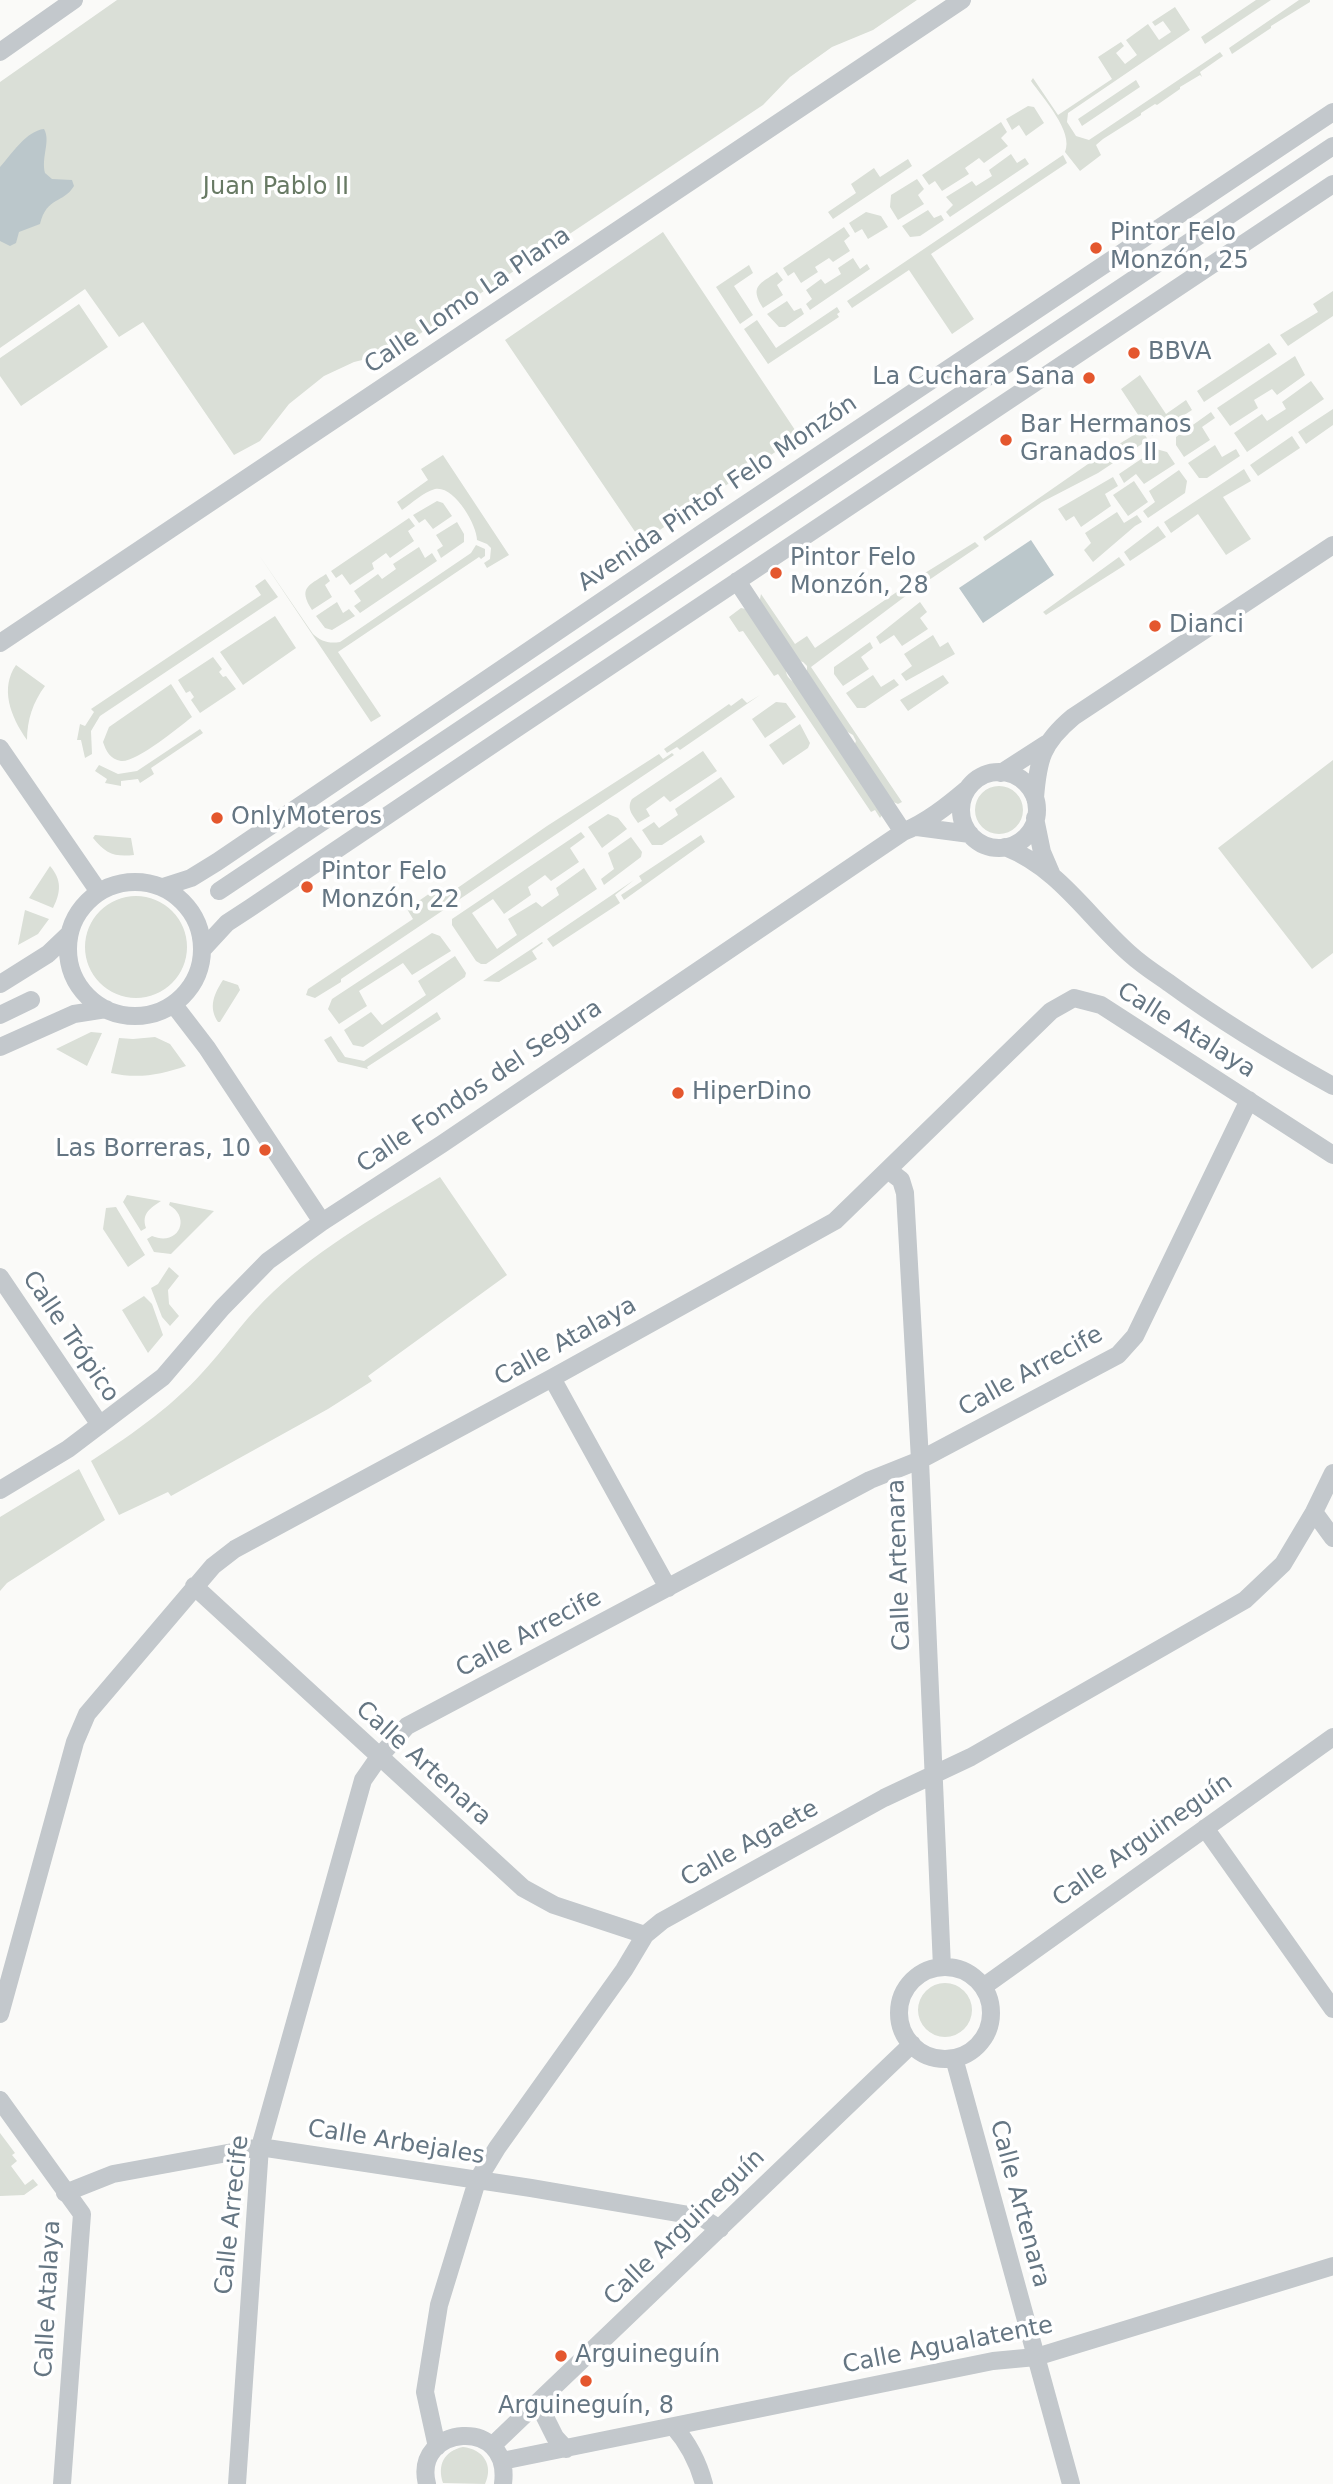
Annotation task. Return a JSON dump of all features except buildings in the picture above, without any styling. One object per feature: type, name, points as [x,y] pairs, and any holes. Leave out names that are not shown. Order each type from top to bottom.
[{"type":"street","points":[[0,52],[74,0]]},
{"type":"street","name":"Calle Lomo La Plana","points":[[0,643],[962,0]]},
{"type":"street","name":"Avenida Pintor Felo Monzón","points":[[163,887],[191,878],[217,862],[1333,112]]},
{"type":"street","points":[[219,891],[1333,146]]},
{"type":"street","points":[[203,949],[227,923],[875,486],[1333,184]]},
{"type":"street","points":[[1051,873],[1042,852],[1035,818],[1035,798],[1036,777],[1046,744],[1054,733],[1333,545]]},
{"type":"street","points":[[737,581],[910,830],[970,834]]},
{"type":"street","points":[[1001,773],[1046,744]]},
{"type":"street","points":[[0,748],[99,892]]},
{"type":"street","points":[[1035,798],[1029,787],[1019,778],[1001,773],[985,775],[974,781],[966,790],[961,813],[970,834],[980,843],[992,847],[1017,843],[1027,835],[1035,818]]},
{"type":"street","name":"Calle Fondos del Segura","points":[[0,1490],[68,1449],[163,1377],[222,1308],[268,1261],[322,1222],[966,790]]},
{"type":"street","points":[[1005,847],[1021,853],[1051,873],[1131,955],[1190,998],[1254,1040],[1333,1086]]},
{"type":"street","points":[[0,984],[48,954],[69,934],[80,910],[99,892],[120,883],[142,881],[163,887],[180,898],[192,912],[200,930],[203,949],[200,971],[189,990],[173,1004],[158,1012],[140,1016],[123,1015],[106,1009],[88,996],[75,978],[68,956],[69,934]]},
{"type":"street","name":"Calle Atalaya","points":[[0,2014],[75,1742],[87,1714],[213,1566],[235,1549],[835,1221],[1051,1011],[1074,998],[1101,1005],[1333,1155]]},
{"type":"street","points":[[0,1015],[31,1000]]},
{"type":"street","points":[[173,1004],[207,1048],[322,1222]]},
{"type":"street","points":[[0,1047],[74,1014],[106,1009]]},
{"type":"street","name":"Calle Arrecife","points":[[237,2484],[260,2147],[363,1780],[379,1757],[407,1726],[870,1480],[920,1460],[1118,1355],[1135,1336],[1249,1100]]},
{"type":"street","name":"Calle Artenara","points":[[888,1170],[901,1180],[905,1192],[920,1460],[942,1966]]},
{"type":"street","name":"Calle Trópico","points":[[0,1277],[100,1425]]},
{"type":"street","points":[[552,1378],[668,1588]]},
{"type":"street","name":"Calle Agaete","points":[[437,2447],[425,2392],[439,2305],[477,2181],[497,2148],[624,1970],[645,1935],[662,1921],[884,1798],[971,1757],[1245,1601],[1283,1564],[1314,1512],[1333,1473]]},
{"type":"street","points":[[1314,1512],[1333,1538]]},
{"type":"street","name":"Calle Artenara","points":[[194,1586],[523,1888],[554,1905],[645,1935]]},
{"type":"street","name":"Calle Arguineguín","points":[[983,1987],[1333,1737]]},
{"type":"street","points":[[1205,1828],[1333,2009]]},
{"type":"street","points":[[942,1966],[958,1968],[972,1975],[983,1987],[990,2008],[988,2030],[980,2043],[968,2053],[954,2058],[938,2058],[924,2053],[912,2044],[904,2033],[899,2019],[905,1990],[914,1978],[927,1970],[942,1966]]},
{"type":"street","name":"Calle Arguineguín","points":[[497,2454],[538,2403],[912,2044]]},
{"type":"street","name":"Calle Artenara","points":[[954,2058],[1072,2484]]},
{"type":"street","name":"Calle Atalaya","points":[[0,2100],[82,2214],[62,2484]]},
{"type":"street","name":"Calle Arbejales","points":[[65,2193],[113,2174],[260,2147],[701,2217],[720,2229]]},
{"type":"street","name":"Calle Agualatente","points":[[497,2454],[566,2449],[993,2361],[1037,2357],[1333,2266]]},
{"type":"street","points":[[538,2403],[555,2437],[566,2449]]},
{"type":"street","points":[[674,2427],[687,2442],[699,2466],[704,2484]]},
{"type":"street","points":[[427,2484],[426,2468],[430,2456],[437,2447],[458,2435],[471,2435],[482,2439],[497,2454],[504,2474],[503,2484]]},
{"type":"green space","name":"Juan Pablo II","points":[[117,0],[917,0],[873,30],[832,47],[790,77],[763,105],[391,353],[354,362],[324,376],[289,404],[260,441],[234,455],[143,322],[119,337],[85,289],[0,348],[0,82]]},
{"type":"green space","points":[[1256,0],[1271,0],[1205,44],[1201,37]]},
{"type":"green space","points":[[1299,0],[1310,2],[1232,54],[1229,48]]},
{"type":"green space","points":[[1175,7],[1190,30],[1068,113],[1067,122],[1076,136],[1089,140],[1220,52],[1223,56],[1200,72],[1202,77],[1200,75],[1180,87],[1103,139],[1096,145],[1101,155],[1080,171],[1065,152],[1067,144],[1061,125],[1031,81],[1033,78],[1058,115],[1112,79],[1098,57],[1121,42],[1124,46],[1116,53],[1125,64],[1137,55],[1126,40],[1148,24],[1159,40],[1171,32],[1163,21],[1155,26],[1152,22]]},
{"type":"green space","points":[[1136,80],[1140,87],[1082,126],[1078,119]]},
{"type":"green space","points":[[1028,106],[1034,107],[1044,123],[1026,136],[1019,125],[1012,130],[1006,119]]},
{"type":"green space","points":[[1001,122],[1007,132],[1001,138],[1008,146],[984,163],[979,158],[965,168],[969,174],[942,191],[935,181],[929,185],[922,175]]},
{"type":"green space","points":[[1011,154],[1017,163],[1025,158],[1029,164],[950,217],[946,212],[953,205],[946,197],[972,181],[976,186],[992,176],[989,170]]},
{"type":"green space","points":[[1063,155],[1067,163],[931,254],[974,319],[952,334],[909,270],[852,308],[847,301]]},
{"type":"green space","points":[[908,159],[912,166],[833,219],[828,212],[856,193],[851,184],[874,168],[880,177]]},
{"type":"green space","points":[[917,179],[924,189],[918,195],[924,204],[898,220],[890,207],[891,195]]},
{"type":"green space","points":[[928,210],[934,218],[941,215],[944,220],[920,236],[910,237],[902,226]]},
{"type":"green space","points":[[866,212],[881,216],[888,227],[868,239],[862,229],[855,233],[849,223]]},
{"type":"green space","points":[[844,227],[850,236],[844,241],[850,251],[833,262],[829,258],[815,267],[818,272],[801,283],[794,272],[788,276],[783,268]]},
{"type":"green space","points":[[663,232],[799,436],[642,542],[505,340]]},
{"type":"green space","points":[[853,258],[860,269],[867,264],[870,269],[810,310],[806,304],[812,299],[806,290],[821,279],[825,284],[841,274],[838,268]]},
{"type":"green space","points":[[749,265],[753,273],[734,286],[753,315],[740,324],[716,287]]},
{"type":"green space","points":[[777,272],[783,280],[777,285],[783,295],[763,308],[757,295],[758,286]]},
{"type":"green space","points":[[1333,291],[1333,316],[1288,346],[1280,335],[1318,312],[1313,304]]},
{"type":"green space","points":[[787,301],[794,311],[801,308],[804,314],[785,327],[779,327],[767,314]]},
{"type":"green space","points":[[79,304],[108,347],[21,406],[0,376],[0,358]]},
{"type":"green space","points":[[837,307],[839,317],[768,364],[744,329],[757,320],[776,348]]},
{"type":"green space","points":[[1269,343],[1277,354],[1204,402],[1197,391]]},
{"type":"green space","points":[[1295,356],[1305,375],[1277,395],[1272,389],[1254,400],[1258,408],[1230,426],[1217,408]]},
{"type":"green space","points":[[1140,375],[1166,414],[1186,400],[1192,410],[1152,436],[1121,389]]},
{"type":"green space","points":[[1311,381],[1324,399],[1247,452],[1234,433],[1262,414],[1267,421],[1286,409],[1282,402]]},
{"type":"green space","points":[[1333,409],[1333,425],[1306,444],[1298,432]]},
{"type":"green space","points":[[1211,412],[1215,418],[1202,427],[1210,440],[1184,457],[1176,445],[1176,437]]},
{"type":"green space","points":[[1142,430],[1148,440],[1098,473],[1042,502],[985,541],[983,537],[1101,455]]},
{"type":"green space","points":[[1292,436],[1300,448],[1258,476],[1250,465]]},
{"type":"green space","points":[[1215,445],[1222,457],[1236,449],[1240,456],[1207,478],[1199,478],[1188,463]]},
{"type":"green space","points":[[1156,449],[1167,452],[1175,464],[1144,484],[1136,474],[1124,483],[1119,474]]},
{"type":"green space","points":[[443,455],[509,555],[487,568],[484,563],[490,559],[491,548],[477,540],[469,516],[450,493],[435,489],[402,510],[397,502],[428,480],[421,469]]},
{"type":"green space","points":[[1244,469],[1251,481],[1223,497],[1251,539],[1226,555],[1198,514],[1171,533],[1164,522]]},
{"type":"green space","points":[[1179,470],[1187,481],[1185,493],[1148,518],[1143,511],[1155,502],[1149,491]]},
{"type":"green space","points":[[1113,477],[1118,486],[1105,494],[1111,506],[1081,527],[1074,516],[1066,521],[1058,509]]},
{"type":"green space","points":[[1134,481],[1148,502],[1128,516],[1113,495]]},
{"type":"green space","points":[[437,501],[443,503],[452,516],[433,529],[425,519],[419,523],[413,515]]},
{"type":"green space","points":[[1117,512],[1124,523],[1137,515],[1142,522],[1093,562],[1084,550],[1091,543],[1085,533]]},
{"type":"green space","points":[[409,518],[415,526],[408,531],[414,541],[390,558],[386,553],[372,563],[374,569],[350,585],[342,574],[336,578],[331,571]]},
{"type":"green space","points":[[457,522],[464,534],[464,542],[441,558],[437,550],[443,546],[436,535]]},
{"type":"green space","points":[[1158,526],[1166,537],[1130,561],[1124,552]]},
{"type":"green space","points":[[975,542],[979,546],[907,595],[811,667],[902,802],[898,804],[891,801],[854,746],[856,741],[853,735],[844,730],[807,676],[807,666],[795,660],[759,604],[761,594],[795,644],[807,636],[815,648]]},
{"type":"green space","points":[[476,545],[485,549],[485,556],[481,559],[479,557],[338,652],[381,716],[371,722],[259,555],[313,634],[325,641],[336,643],[471,553]]},
{"type":"green space","points":[[419,547],[425,558],[432,553],[437,561],[360,613],[354,606],[361,601],[354,591],[378,574],[382,579],[396,569],[393,564]]},
{"type":"green space","points":[[1119,557],[1125,565],[1046,615],[1043,612]]},
{"type":"green space","points":[[326,574],[330,581],[325,585],[332,597],[312,610],[306,597],[307,588]]},
{"type":"green space","points":[[265,579],[278,597],[100,716],[91,731],[92,754],[85,758],[81,740],[77,740],[80,724],[85,726],[94,712],[91,709],[261,595],[255,586]]},
{"type":"green space","points":[[337,602],[343,613],[349,609],[355,616],[332,630],[325,628],[316,616]]},
{"type":"green space","points":[[920,602],[927,612],[920,618],[928,629],[902,646],[894,635],[880,644],[876,637]]},
{"type":"green space","points":[[741,608],[751,610],[787,664],[788,676],[882,815],[880,818],[875,810],[871,812],[778,674],[774,676],[743,631],[739,632],[729,617]]},
{"type":"green space","points":[[275,616],[296,648],[243,685],[220,652]]},
{"type":"green space","points":[[933,635],[940,647],[948,642],[955,654],[906,681],[901,674],[912,666],[904,654]]},
{"type":"green space","points":[[870,642],[873,648],[861,657],[869,669],[843,686],[834,674],[834,667]]},
{"type":"green space","points":[[213,657],[222,669],[219,672],[223,677],[226,676],[236,689],[200,713],[191,700],[194,697],[190,691],[186,693],[178,680]]},
{"type":"green space","points":[[16,665],[45,686],[31,712],[27,740],[9,702],[9,683]]},
{"type":"green space","points":[[873,675],[881,687],[894,679],[899,685],[865,708],[857,708],[846,693]]},
{"type":"green space","points":[[943,675],[949,683],[908,711],[900,700]]},
{"type":"green space","points":[[171,684],[192,717],[137,756],[121,761],[111,756],[103,742],[109,727]]},
{"type":"green space","points":[[760,695],[680,750],[677,747],[667,753],[664,749],[729,704],[731,706],[742,698],[747,703]]},
{"type":"green space","points":[[776,702],[786,703],[796,717],[765,738],[752,719]]},
{"type":"green space","points":[[800,724],[810,743],[808,748],[783,765],[769,745]]},
{"type":"green space","points":[[200,729],[203,733],[151,768],[154,774],[140,783],[138,779],[121,781],[121,786],[105,783],[107,779],[95,771],[99,765],[118,774],[137,771]]},
{"type":"green space","points":[[703,751],[717,771],[670,802],[664,796],[646,809],[650,816],[638,823],[630,809],[632,799]]},
{"type":"green space","points":[[672,753],[674,755],[341,979],[341,982],[315,998],[306,995],[308,989],[413,919],[407,909],[436,889],[443,898],[547,826],[659,754],[663,759]]},
{"type":"green space","points":[[1333,760],[1333,953],[1312,969],[1218,848]]},
{"type":"green space","points":[[721,777],[735,797],[662,845],[652,845],[642,830],[654,822],[659,828],[678,815],[675,809]]},
{"type":"green space","points":[[999,786],[1016,793],[1023,810],[1016,827],[999,834],[982,827],[975,810],[982,793]]},
{"type":"green space","points":[[608,814],[618,818],[627,829],[602,848],[588,827]]},
{"type":"green space","points":[[581,832],[585,837],[570,848],[579,862],[551,881],[545,875],[528,887],[531,895],[504,914],[493,899],[472,913],[497,949],[517,935],[508,919],[536,902],[542,907],[559,895],[556,888],[584,868],[597,889],[486,964],[476,961],[452,925],[452,919]]},
{"type":"green space","points":[[95,835],[131,838],[134,855],[106,851],[93,838]]},
{"type":"green space","points":[[701,835],[705,842],[624,900],[621,895],[642,881],[639,876]]},
{"type":"green space","points":[[631,837],[642,852],[641,857],[604,885],[601,879],[614,869],[608,853]]},
{"type":"green space","points":[[50,866],[57,876],[59,886],[53,908],[29,898]]},
{"type":"green space","points":[[634,880],[615,895],[620,903],[553,947],[547,939]]},
{"type":"green space","points":[[136,896],[156,899],[179,918],[184,927],[187,947],[184,967],[165,990],[156,995],[136,998],[116,995],[93,976],[88,967],[85,947],[88,927],[107,904],[116,899]]},
{"type":"green space","points":[[25,910],[49,919],[38,934],[18,945]]},
{"type":"green space","points":[[432,933],[440,936],[451,951],[412,975],[403,963],[359,991],[367,1006],[339,1024],[328,1009],[332,999]]},
{"type":"green space","points":[[542,942],[532,951],[537,959],[499,982],[483,981]]},
{"type":"green space","points":[[455,956],[466,973],[465,977],[363,1047],[353,1045],[344,1030],[371,1012],[382,1025],[426,995],[418,981]]},
{"type":"green space","points":[[223,980],[238,985],[240,990],[218,1022],[213,1011],[213,1001]]},
{"type":"green space","points":[[437,1012],[441,1019],[367,1067],[368,1069],[338,1062],[324,1040],[331,1036],[345,1057],[364,1061]]},
{"type":"green space","points":[[91,1032],[102,1033],[87,1066],[56,1049]]},
{"type":"green space","points":[[155,1037],[170,1044],[186,1066],[149,1075],[111,1073],[119,1038]]},
{"type":"green space","points":[[440,1177],[507,1275],[368,1376],[372,1381],[328,1409],[171,1496],[168,1492],[119,1515],[91,1461],[169,1405],[197,1379],[256,1309],[292,1275],[353,1230]]},
{"type":"green space","points":[[127,1195],[161,1201],[148,1212],[145,1218],[146,1228],[141,1231],[123,1202]]},
{"type":"green space","points":[[170,1202],[214,1211],[171,1254],[154,1252],[147,1239],[152,1236],[169,1238],[179,1230],[180,1217],[169,1205]]},
{"type":"green space","points":[[116,1207],[145,1255],[128,1267],[103,1229],[106,1208]]},
{"type":"green space","points":[[169,1267],[179,1276],[168,1290],[169,1304],[179,1316],[170,1326],[162,1317],[151,1288],[158,1284]]},
{"type":"green space","points":[[144,1296],[152,1304],[163,1335],[148,1353],[122,1310]]},
{"type":"green space","points":[[79,1469],[105,1520],[7,1583],[0,1591],[0,1517]]},
{"type":"green space","points":[[945,1983],[964,1991],[972,2010],[964,2029],[945,2037],[926,2029],[918,2010],[926,1991]]},
{"type":"green space","points":[[0,2133],[15,2153],[12,2155],[17,2161],[11,2166],[25,2185],[33,2179],[38,2185],[24,2195],[0,2196]]},
{"type":"green space","points":[[463,2447],[476,2451],[485,2459],[488,2470],[485,2484],[443,2483],[441,2470],[444,2460],[451,2452]]},
{"type":"shaded area","points":[[44,129],[47,139],[45,173],[52,179],[72,180],[74,186],[65,196],[51,204],[40,224],[19,232],[16,243],[10,246],[0,241],[0,167],[25,138]]},
{"type":"shaded area","points":[[1031,540],[1054,575],[983,623],[959,588]]},
{"type":"place","name":"Pintor Felo Monzón, 25","points":[[1096,248]]},
{"type":"place","name":"BBVA","points":[[1134,353]]},
{"type":"place","name":"La Cuchara Sana","points":[[1089,378]]},
{"type":"place","name":"Bar Hermanos Granados II","points":[[1006,440]]},
{"type":"place","name":"Pintor Felo Monzón, 28","points":[[776,573]]},
{"type":"place","name":"Dianci","points":[[1155,626]]},
{"type":"place","name":"OnlyMoteros","points":[[217,818]]},
{"type":"place","name":"Pintor Felo Monzón, 22","points":[[307,887]]},
{"type":"place","name":"HiperDino","points":[[678,1093]]},
{"type":"place","name":"Las Borreras, 10","points":[[265,1150]]},
{"type":"place","name":"Arguineguín","points":[[561,2356]]},
{"type":"place","name":"Arguineguín, 8","points":[[586,2381]]}]
